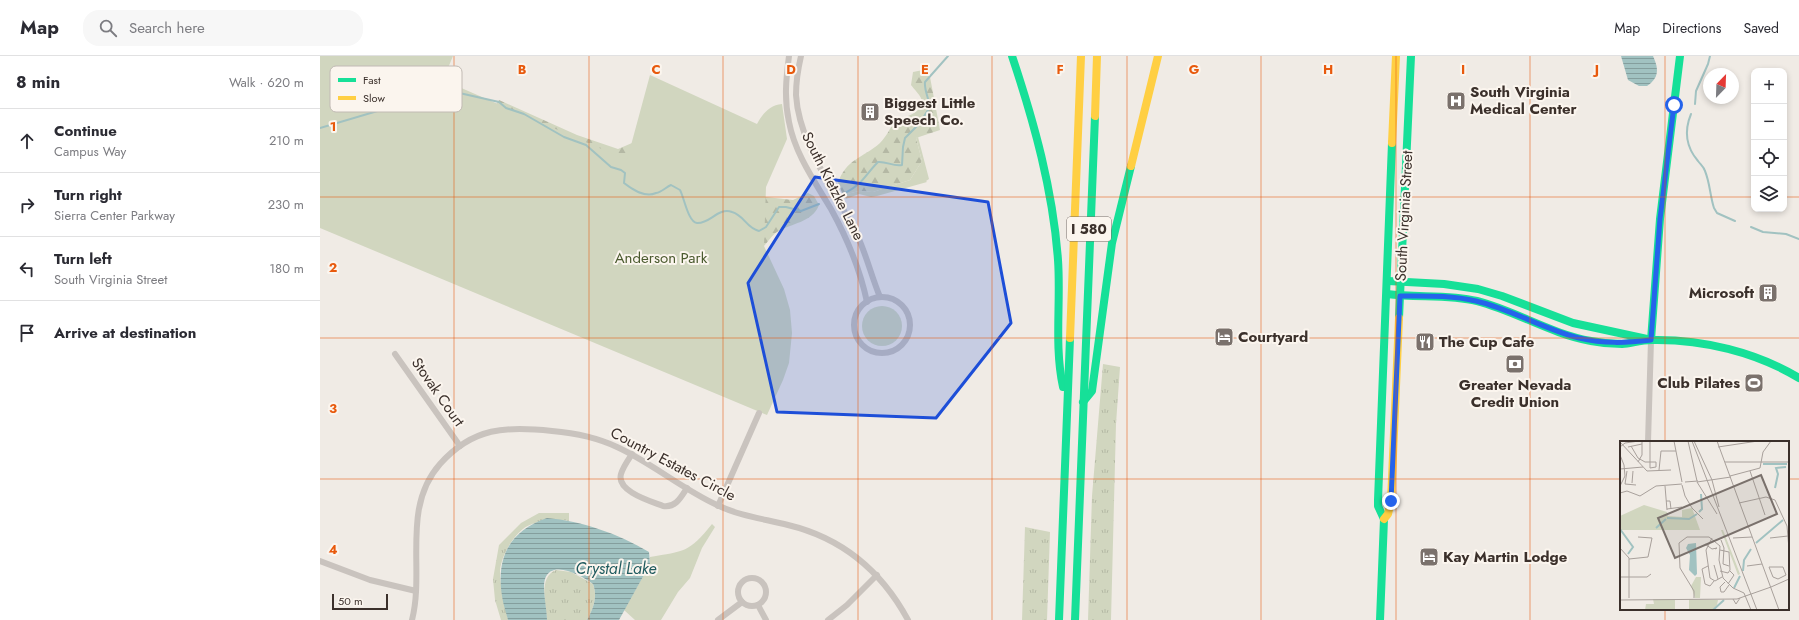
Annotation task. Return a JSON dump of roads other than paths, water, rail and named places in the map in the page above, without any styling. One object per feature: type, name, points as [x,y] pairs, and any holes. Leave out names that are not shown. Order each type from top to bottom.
[{"type":"main road","points":[[1012,56],[1035,130],[1043,162],[1053,219],[1058,259],[1059,367],[1067,401]]},
{"type":"main road","name":"I 580","points":[[1059,620],[1081,56]]},
{"type":"main road","name":"I 580","points":[[1075,620],[1097,56]]},
{"type":"main road","points":[[1083,402],[1092,392],[1112,243],[1158,56]]},
{"type":"main road","name":"South Virginia Street","points":[[1380,620],[1384,519],[1378,506],[1378,500],[1396,56]]},
{"type":"main road","name":"South Virginia Street","points":[[1384,519],[1388,514],[1391,501],[1411,56]]},
{"type":"main road","points":[[1651,340],[1660,219],[1680,56]]},
{"type":"main road","points":[[1388,281],[1476,288],[1572,322],[1608,331],[1630,334],[1651,340],[1704,345],[1735,351],[1770,362],[1799,378]]},
{"type":"main road","points":[[1387,294],[1400,296],[1455,298],[1476,301],[1513,313],[1551,328],[1591,340],[1620,344],[1651,340]]},
{"type":"street","name":"South Kietzke Lane","points":[[789,56],[784,89],[792,134],[802,159],[848,242],[863,283],[867,302]]},
{"type":"street","name":"South Kietzke Lane","points":[[800,56],[796,96],[802,130],[813,154],[859,239],[880,298]]},
{"type":"street","points":[[880,298],[894,300],[903,307],[910,320],[910,328],[908,337],[898,348],[890,352],[874,352],[859,340],[855,332],[856,315],[860,308],[867,302],[880,298]]},
{"type":"street","points":[[1648,441],[1651,340]]},
{"type":"street","name":"Stovak Court","points":[[395,354],[460,446]]},
{"type":"street","points":[[718,506],[759,413]]},
{"type":"street","name":"Country Estates Circle","points":[[412,620],[416,591],[416,530],[420,501],[425,488],[439,465],[460,446],[470,440],[499,430],[528,428],[583,435],[603,441],[632,454],[718,506],[818,534],[848,551],[877,575],[890,590],[908,620]]},
{"type":"street","points":[[632,454],[623,468],[620,478],[621,484],[630,492],[668,507],[677,502],[687,488]]},
{"type":"street","points":[[320,561],[370,580],[416,591]]},
{"type":"street","points":[[828,620],[847,605],[877,575]]},
{"type":"street","points":[[751,578],[761,582],[765,591],[762,602],[758,605],[747,605],[742,602],[738,593],[741,583],[751,578]]},
{"type":"street","points":[[718,620],[742,602]]},
{"type":"street","points":[[758,605],[766,620]]},
{"type":"water","points":[[1621,56],[1653,56],[1657,69],[1654,80],[1647,86],[1639,86],[1628,80]]},
{"type":"water","name":"Crystal Lake","points":[[547,518],[573,522],[600,529],[637,545],[649,552],[650,564],[619,620],[587,620],[595,598],[593,584],[568,571],[554,570],[549,573],[544,583],[547,620],[508,620],[502,599],[501,569],[504,557],[508,547],[515,538],[534,523]]},
{"type":"waterway","points":[[845,193],[860,183],[878,162],[902,165],[905,138],[919,124],[930,107],[925,82],[948,56]]},
{"type":"waterway","points":[[1695,104],[1696,91],[1710,56]]},
{"type":"waterway","points":[[462,94],[499,102],[506,108],[524,114],[564,137],[586,145],[611,167],[625,173],[624,183],[635,191],[648,195],[660,192],[671,185],[680,190],[691,218],[697,223],[702,223],[722,212],[727,211],[736,214],[751,227],[759,231],[766,227],[779,207],[786,207],[801,211],[819,204]]},
{"type":"waterway","points":[[320,128],[374,112]]},
{"type":"waterway","points":[[1691,114],[1687,127],[1687,139],[1694,156],[1705,170],[1714,208],[1717,213],[1735,221]]},
{"type":"waterway","points":[[1751,227],[1763,232],[1786,234],[1799,239]]},
{"type":"place","name":"South Virginia Medical Center","points":[[1456,101]]},
{"type":"place","name":"Biggest Little Speech Co.","points":[[870,112]]},
{"type":"place","name":"Microsoft","points":[[1768,293]]},
{"type":"place","name":"Courtyard","points":[[1224,337]]},
{"type":"place","name":"The Cup Cafe","points":[[1425,342]]},
{"type":"place","name":"Greater Nevada Credit Union","points":[[1515,364]]},
{"type":"place","name":"Club Pilates","points":[[1754,383]]},
{"type":"place","name":"Kay Martin Lodge","points":[[1429,557]]},
{"type":"park label","name":"Anderson Park","points":[[661,258]]}]
